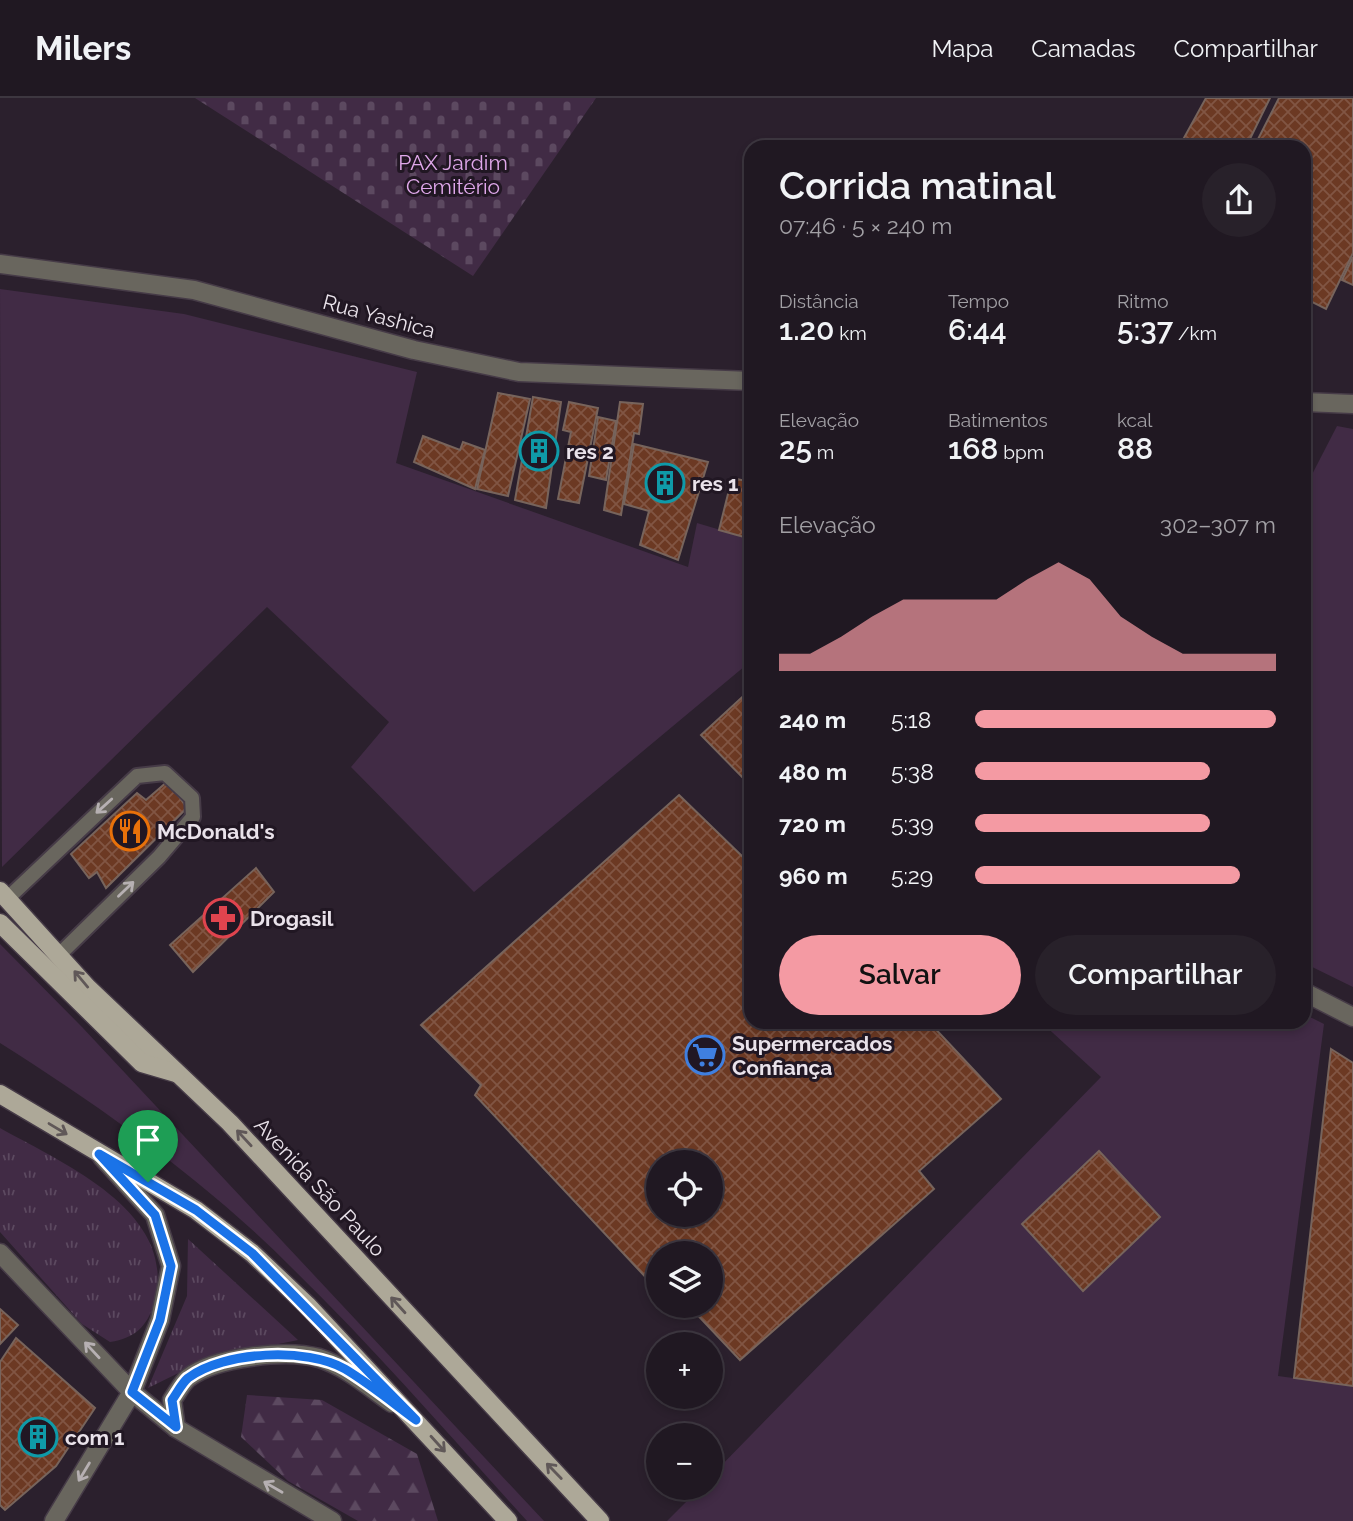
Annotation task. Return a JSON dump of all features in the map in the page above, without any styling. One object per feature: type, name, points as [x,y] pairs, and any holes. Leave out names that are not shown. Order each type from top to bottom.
[{"type":"main road","name":"Avenida São Paulo","points":[[3,895],[87,986],[257,1151],[600,1521]]},
{"type":"main road","points":[[0,923],[142,1063],[179,1074]]},
{"type":"main road","points":[[0,1094],[196,1210],[252,1253],[416,1420],[508,1521]]},
{"type":"street","name":"Rua Yashica","points":[[0,264],[194,290],[414,350],[519,372],[744,381]]},
{"type":"street","points":[[1311,402],[1353,404]]},
{"type":"street","points":[[1311,996],[1353,1017]]},
{"type":"street","points":[[54,1521],[132,1392],[160,1320],[171,1266],[155,1215],[99,1154]]},
{"type":"street","points":[[0,1253],[132,1392],[176,1427],[332,1521]]},
{"type":"street","points":[[176,1427],[172,1400],[188,1379],[212,1367],[249,1357],[281,1355],[317,1358],[344,1369],[416,1420]]},
{"type":"lane","points":[[3,895],[137,776],[165,773],[192,798],[193,817],[159,857],[60,954]]},
{"type":"green space","name":"PAX Jardim Cemitério","points":[[195,98],[596,98],[473,276]]},
{"type":"green space","points":[[0,289],[184,314],[417,372],[396,463],[688,567],[697,523],[744,537],[744,667],[474,892],[351,767],[389,722],[267,607],[2,867]]},
{"type":"green space","points":[[1337,426],[1353,429],[1353,987],[1311,966],[1311,476]]},
{"type":"green space","points":[[0,944],[82,1027],[544,1521],[527,1521],[353,1330],[225,1206],[115,1120],[0,1043]]},
{"type":"green space","points":[[1311,1018],[1324,1024],[1278,1376],[1353,1386],[1353,1521],[667,1521],[688,1500],[723,1500],[723,1464],[1101,1077],[1049,1029],[1311,1029]]},
{"type":"green space","points":[[0,1128],[54,1157],[110,1194],[133,1217],[150,1242],[157,1271],[154,1303],[144,1325],[133,1334],[110,1342],[82,1324],[0,1232]]},
{"type":"green space","points":[[188,1239],[298,1340],[209,1358],[148,1388],[187,1296]]},
{"type":"green space","points":[[247,1395],[322,1400],[417,1454],[438,1521],[358,1521],[288,1481],[241,1437]]},
{"type":"building","points":[[1206,98],[1270,98],[1249,140],[1183,140]]},
{"type":"building","points":[[1279,98],[1353,98],[1353,253],[1326,309],[1311,302],[1311,140],[1258,140]]},
{"type":"building","points":[[1353,257],[1353,285],[1342,280]]},
{"type":"building","name":"res 2","points":[[498,393],[530,399],[508,496],[477,489]]},
{"type":"building","name":"res 2","points":[[533,397],[561,402],[546,508],[515,500]]},
{"type":"building","name":"res 2","points":[[569,402],[598,408],[579,503],[558,499],[571,432],[563,430]]},
{"type":"building","name":"res 2","points":[[620,402],[643,404],[639,434],[634,433],[621,515],[604,510]]},
{"type":"building","points":[[598,417],[616,421],[606,480],[589,476]]},
{"type":"building","points":[[423,436],[460,450],[463,442],[485,450],[475,489],[414,462]]},
{"type":"building","name":"res 1","points":[[634,444],[708,462],[678,560],[640,545],[649,511],[624,504]]},
{"type":"building","name":"res 1","points":[[732,478],[744,481],[744,537],[719,530]]},
{"type":"building","points":[[744,695],[744,779],[701,735]]},
{"type":"building","name":"McDonald's","points":[[168,781],[187,808],[106,888],[97,872],[89,878],[71,854],[137,793],[146,800]]},
{"type":"building","name":"Supermercados Confiança","points":[[679,795],[744,858],[744,1029],[936,1029],[1001,1099],[919,1171],[934,1189],[740,1360],[723,1342],[723,1332],[714,1332],[700,1318],[723,1318],[723,1241],[646,1241],[646,1278],[475,1095],[481,1085],[421,1025]]},
{"type":"building","name":"Drogasil","points":[[256,868],[274,892],[193,972],[170,945]]},
{"type":"building","points":[[1331,1049],[1353,1063],[1353,1386],[1294,1378]]},
{"type":"building","points":[[1099,1151],[1160,1217],[1083,1291],[1022,1224]]},
{"type":"building","points":[[0,1309],[18,1325],[0,1344]]},
{"type":"building","name":"com 1","points":[[16,1338],[95,1408],[56,1466],[5,1510],[0,1505],[0,1362]]},
{"type":"place","name":"res 2","points":[[539,451]]},
{"type":"place","name":"res 1","points":[[665,483]]},
{"type":"place","name":"McDonald's","points":[[130,831]]},
{"type":"place","name":"Drogasil","points":[[223,918]]},
{"type":"place","name":"Supermercados Confiança","points":[[705,1055]]},
{"type":"place","name":"com 1","points":[[38,1437]]},
{"type":"route","points":[[99,1154],[148,1182],[196,1210],[252,1253],[307,1306],[416,1420],[344,1369],[317,1358],[281,1355],[249,1357],[212,1367],[188,1379],[172,1400],[176,1427],[132,1392],[160,1320],[171,1266],[155,1215],[99,1154]]}]
